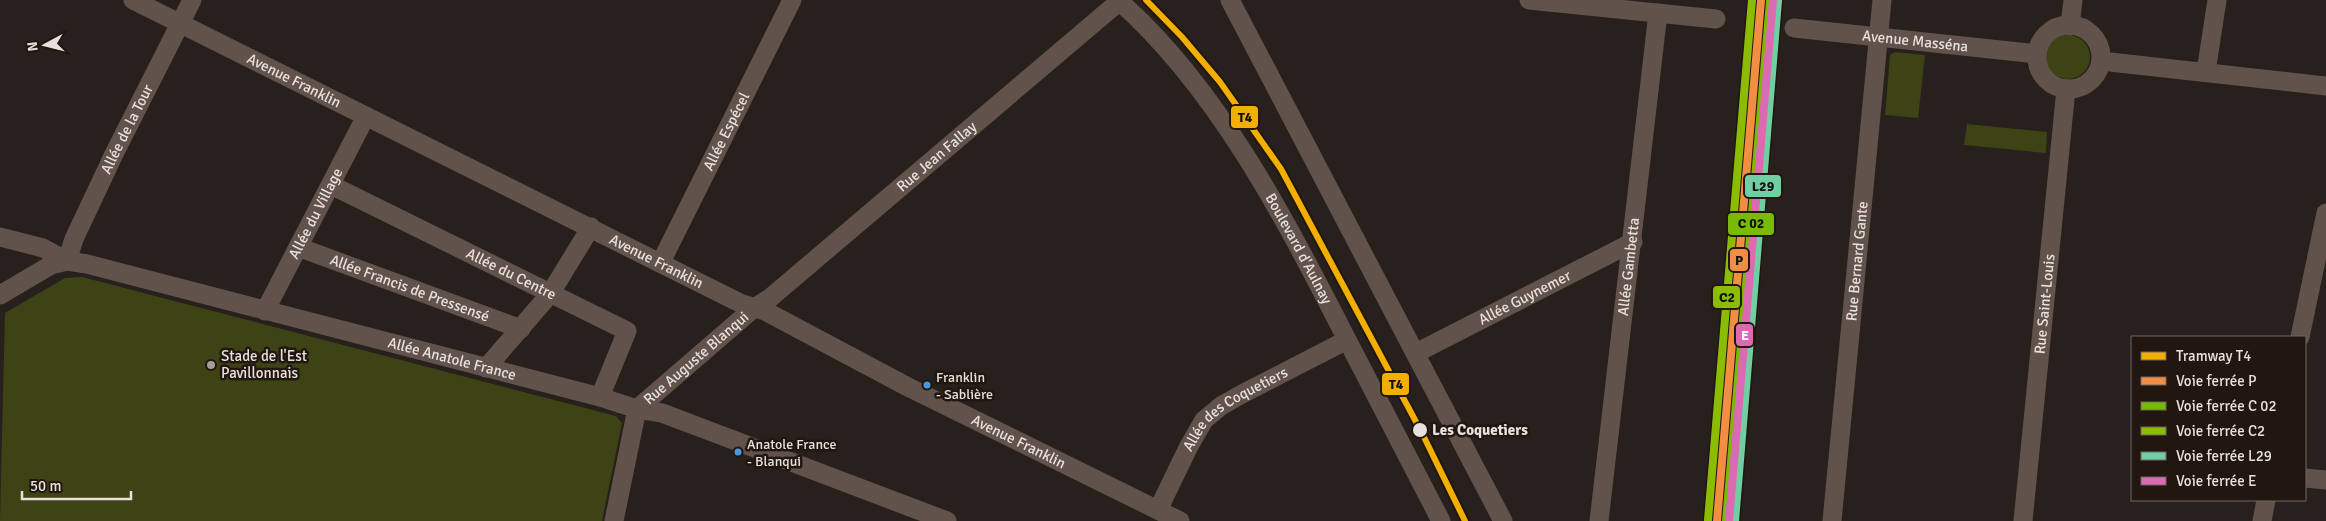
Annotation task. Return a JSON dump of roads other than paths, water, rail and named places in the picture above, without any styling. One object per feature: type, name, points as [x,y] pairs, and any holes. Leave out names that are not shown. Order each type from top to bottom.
[{"type":"street","name":"Avenue Franklin","points":[[132,0],[754,308],[765,310],[908,387],[1180,521]]},
{"type":"street","name":"Allée de la Tour","points":[[67,261],[74,240],[110,162],[192,0]]},
{"type":"street","name":"Allée Espécel","points":[[661,262],[792,0]]},
{"type":"street","name":"Rue Jean Fallay","points":[[754,308],[770,298],[1120,0]]},
{"type":"street","name":"Boulevard d'Aulnay","points":[[1120,0],[1178,61],[1255,169],[1441,521]]},
{"type":"street","points":[[1230,0],[1503,521]]},
{"type":"street","points":[[1530,0],[1716,19]]},
{"type":"street","name":"Rue Bernard Gante","points":[[1832,521],[1882,0]]},
{"type":"street","points":[[2070,26],[2073,0]]},
{"type":"street","points":[[2206,72],[2217,0]]},
{"type":"street","name":"Allée Gambetta","points":[[1599,521],[1633,242],[1658,13]]},
{"type":"street","points":[[2070,26],[2080,28],[2089,33],[2098,46],[2101,61],[2092,79],[2076,88],[2066,89],[2056,87],[2048,81],[2040,68],[2038,54],[2040,44],[2052,30],[2070,26]]},
{"type":"street","name":"Avenue Masséna","points":[[1794,28],[2038,54]]},
{"type":"street","points":[[2101,61],[2326,86]]},
{"type":"street","name":"Rue Saint-Louis","points":[[2023,521],[2066,89]]},
{"type":"street","name":"Allée du Village","points":[[264,311],[366,116]]},
{"type":"street","name":"Allée du Centre","points":[[331,185],[627,331],[600,397]]},
{"type":"street","points":[[2300,336],[2319,283],[2326,213]]},
{"type":"street","points":[[486,368],[550,294],[591,227]]},
{"type":"street","points":[[0,237],[43,248],[67,261]]},
{"type":"street","name":"Allée Guynemer","points":[[1416,353],[1633,242]]},
{"type":"street","name":"Allée Francis de Pressensé","points":[[298,247],[521,329]]},
{"type":"street","points":[[0,295],[51,265],[67,261]]},
{"type":"street","name":"Allée Anatole France","points":[[67,261],[87,264],[600,397],[637,409],[662,413],[947,521]]},
{"type":"street","name":"Rue Auguste Blanqui","points":[[637,409],[754,308]]},
{"type":"street","name":"Allée des Coquetiers","points":[[1158,510],[1189,446],[1204,420],[1242,394],[1347,340]]},
{"type":"street","points":[[614,521],[637,409]]},
{"type":"street","points":[[2306,478],[2326,480]]},
{"type":"street","points":[[2262,521],[2266,501]]},
{"type":"tram line","name":"T4","points":[[1146,0],[1182,37],[1220,82],[1281,169],[1422,433],[1465,521]]},
{"type":"rail line","name":"C2","points":[[1708,520],[1752,0]]},
{"type":"rail line","name":"P","points":[[1717,521],[1761,0]]},
{"type":"rail line","name":"E","points":[[1729,521],[1773,0]]},
{"type":"rail line","name":"L29","points":[[1735,521],[1778,1]]},
{"type":"place","name":"Stade de l'Est Pavillonnais","points":[[211,365]]},
{"type":"place","name":"Franklin - Sablière","points":[[927,385]]},
{"type":"place","name":"Les Coquetiers","points":[[1420,430]]},
{"type":"place","name":"Anatole France - Blanqui","points":[[738,452]]}]
